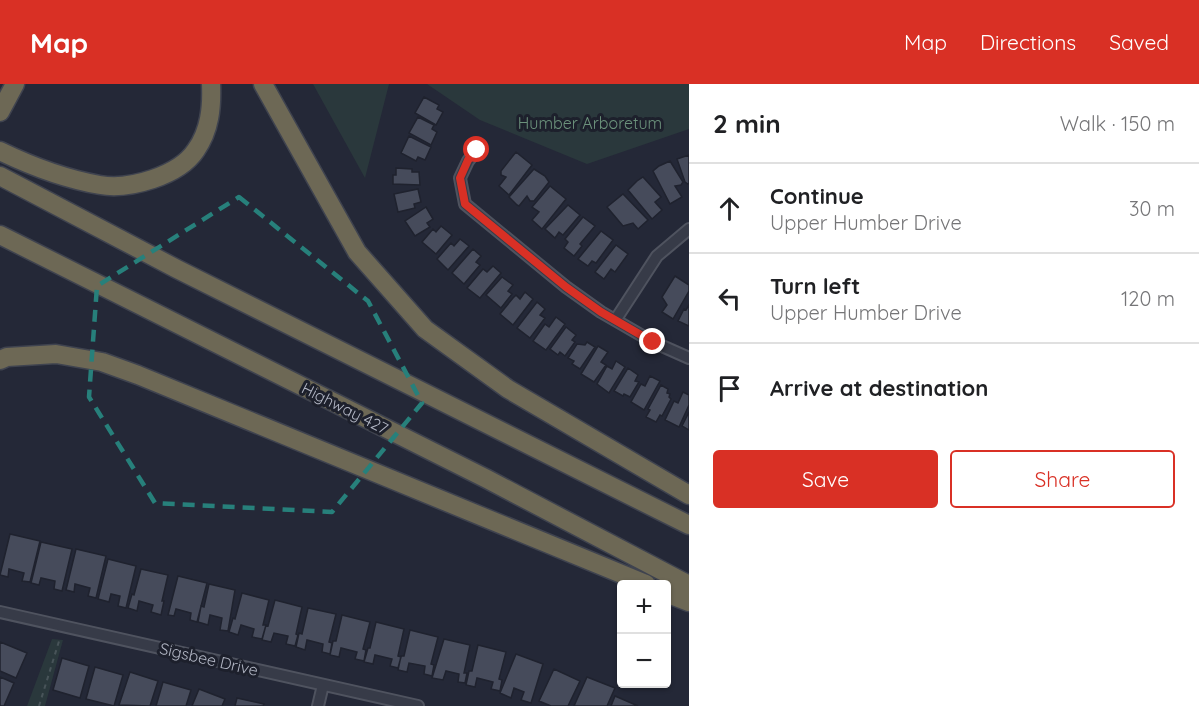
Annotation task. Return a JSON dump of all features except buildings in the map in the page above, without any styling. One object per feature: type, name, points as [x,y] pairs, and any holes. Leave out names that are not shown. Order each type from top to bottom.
[{"type":"highway","points":[[1,111],[15,84]]},
{"type":"highway","points":[[0,152],[32,167],[101,185],[131,186],[162,175],[181,164],[196,151],[212,108],[210,84]]},
{"type":"highway","points":[[264,84],[357,252],[425,329],[508,389],[689,495]]},
{"type":"highway","points":[[0,176],[177,269],[689,525]]},
{"type":"highway","name":"Highway 427","points":[[0,235],[477,474],[689,585]]},
{"type":"highway","points":[[0,360],[7,357],[56,354],[102,362],[634,580]]},
{"type":"highway","points":[[671,595],[689,602]]},
{"type":"street","points":[[477,150],[468,160],[460,178],[465,204],[566,287],[653,342],[689,358]]},
{"type":"street","points":[[616,320],[657,256],[689,229]]},
{"type":"street","name":"Sigsbee Drive","points":[[0,612],[418,706]]},
{"type":"street","points":[[318,706],[323,685]]},
{"type":"path","points":[[39,706],[64,627]]},
{"type":"highlighted area","points":[[239,197],[368,301],[422,403],[332,512],[155,503],[89,397],[97,286]]},
{"type":"green space","points":[[313,84],[389,84],[365,178]]},
{"type":"green space","name":"Humber Arboretum","points":[[427,84],[689,84],[689,129],[587,164],[480,120]]},
{"type":"green space","points":[[52,639],[63,640],[45,706],[27,706]]},
{"type":"route","points":[[477,150],[468,160],[460,178],[465,204],[566,287],[601,312],[653,342]]}]
